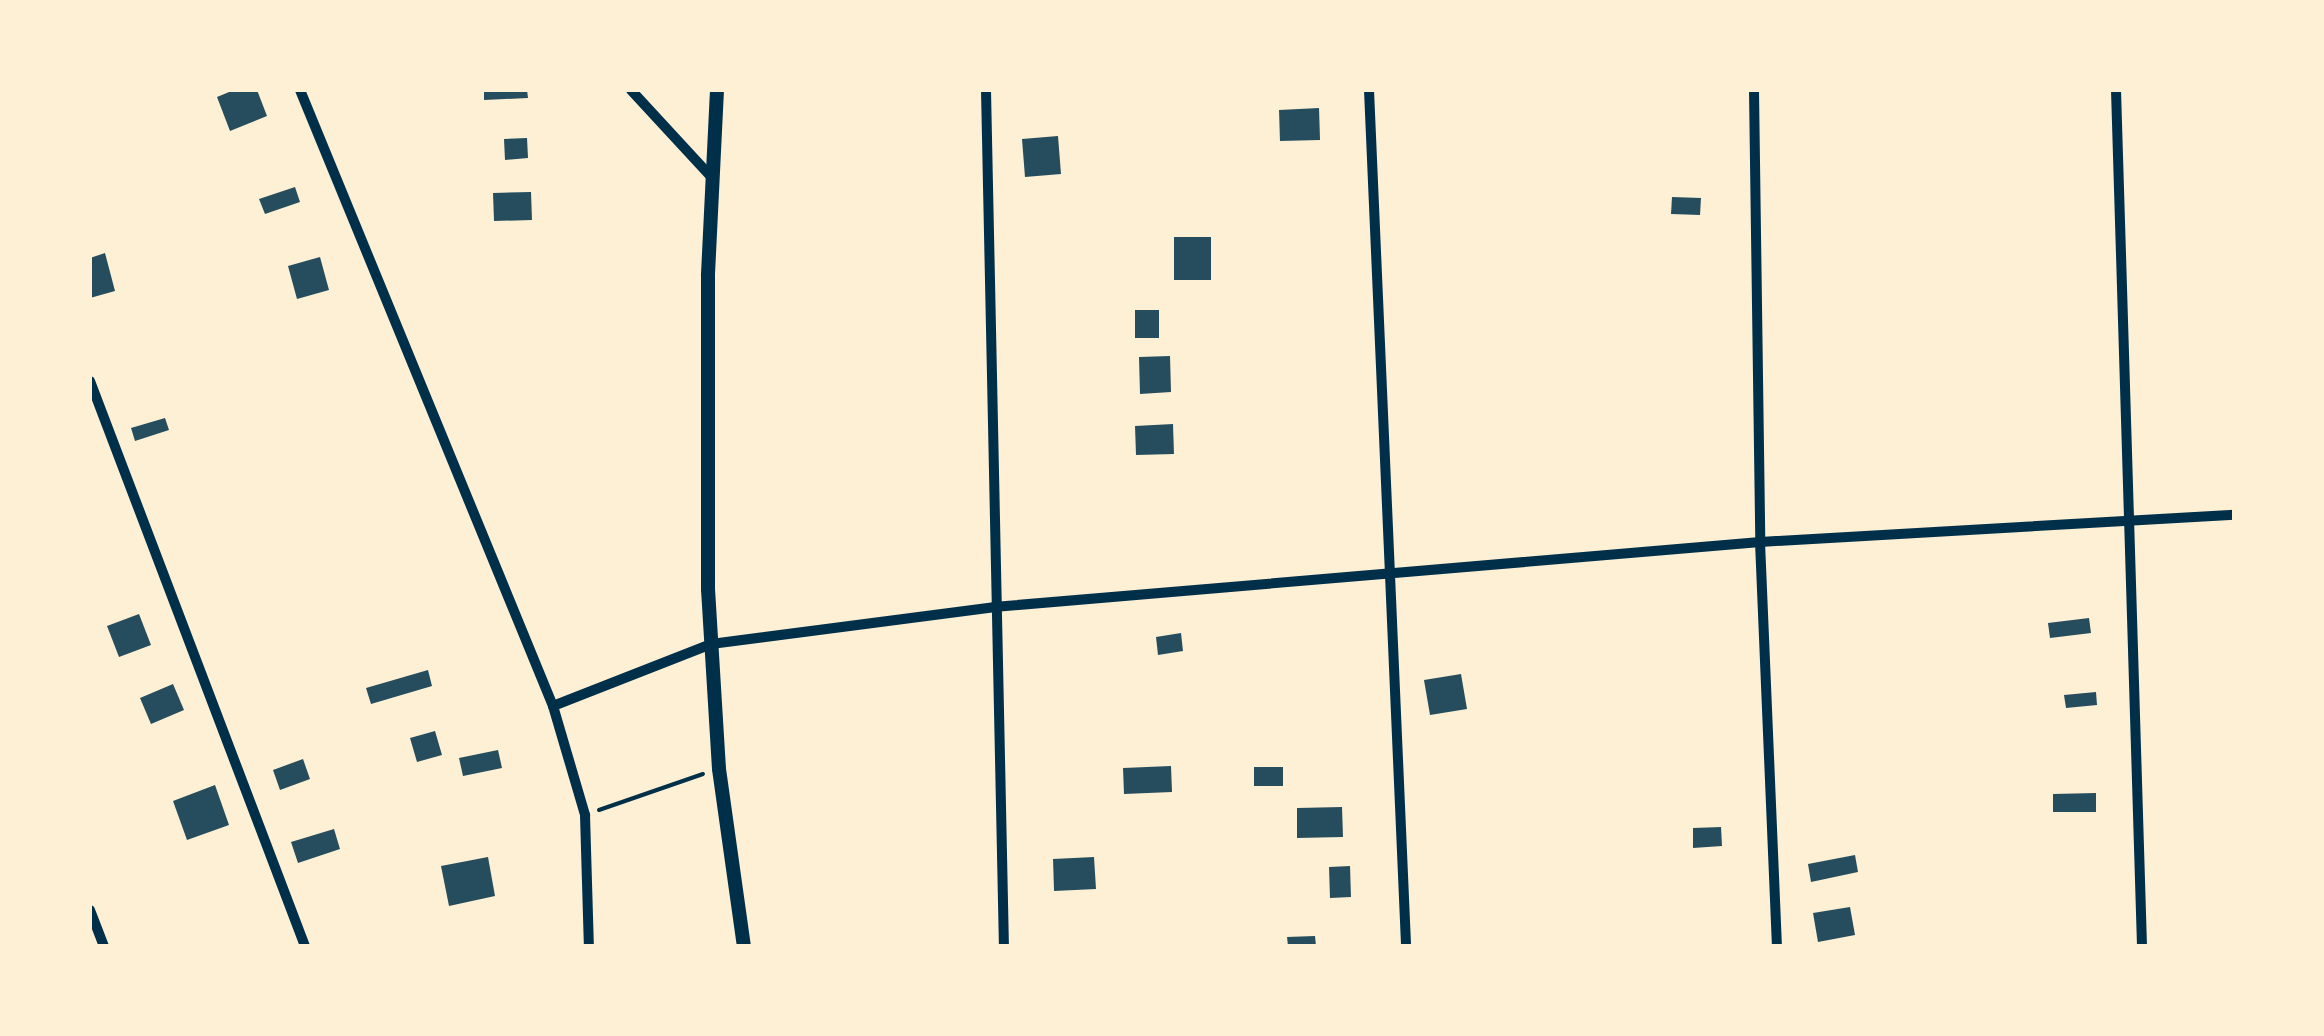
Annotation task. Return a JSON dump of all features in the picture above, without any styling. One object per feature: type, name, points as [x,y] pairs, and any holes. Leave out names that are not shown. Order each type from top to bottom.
[{"type":"street","points":[[300,90],[554,706],[585,815],[589,946]]},
{"type":"street","points":[[632,90],[715,180]]},
{"type":"street","points":[[717,90],[708,276],[712,644],[719,768],[744,946]]},
{"type":"street","points":[[986,90],[1004,946]]},
{"type":"street","points":[[1369,90],[1406,946]]},
{"type":"street","points":[[1754,90],[1760,542],[1777,946]]},
{"type":"street","points":[[2116,90],[2142,946]]},
{"type":"street","points":[[90,381],[305,946]]},
{"type":"street","points":[[554,706],[712,644],[994,608],[1760,542],[2234,515]]},
{"type":"street","points":[[90,910],[104,946]]},
{"type":"path","points":[[585,815],[719,768]]},
{"type":"building","points":[[234,90],[257,90],[267,116],[230,131],[217,97]]},
{"type":"building","points":[[484,90],[527,90],[528,98],[484,100]]},
{"type":"building","points":[[1319,108],[1320,140],[1280,141],[1279,110]]},
{"type":"building","points":[[1058,136],[1061,174],[1025,177],[1022,139]]},
{"type":"building","points":[[527,138],[528,158],[505,160],[504,139]]},
{"type":"building","points":[[295,187],[300,202],[265,214],[259,199]]},
{"type":"building","points":[[531,192],[532,220],[494,221],[493,193]]},
{"type":"building","points":[[1672,197],[1701,198],[1700,215],[1671,214]]},
{"type":"building","points":[[1174,237],[1211,237],[1211,280],[1174,280]]},
{"type":"building","points":[[105,253],[115,291],[90,298],[90,258]]},
{"type":"building","points":[[320,257],[329,290],[297,299],[288,266]]},
{"type":"building","points":[[1135,310],[1159,310],[1159,338],[1135,338]]},
{"type":"building","points":[[1170,356],[1171,392],[1140,394],[1139,357]]},
{"type":"building","points":[[165,418],[169,430],[135,441],[131,428]]},
{"type":"building","points":[[1173,424],[1174,454],[1136,455],[1135,426]]},
{"type":"building","points":[[139,614],[151,645],[119,657],[107,626]]},
{"type":"building","points":[[2089,618],[2091,633],[2050,638],[2048,623]]},
{"type":"building","points":[[1181,633],[1183,651],[1158,655],[1156,637]]},
{"type":"building","points":[[428,670],[432,686],[371,704],[366,688]]},
{"type":"building","points":[[1461,674],[1467,709],[1430,715],[1424,680]]},
{"type":"building","points":[[173,684],[184,710],[151,724],[140,698]]},
{"type":"building","points":[[2096,692],[2097,705],[2066,708],[2064,695]]},
{"type":"building","points":[[435,731],[442,755],[417,762],[410,738]]},
{"type":"building","points":[[498,750],[502,768],[463,776],[459,758]]},
{"type":"building","points":[[303,759],[310,779],[280,790],[273,770]]},
{"type":"building","points":[[1171,766],[1172,792],[1124,794],[1123,768]]},
{"type":"building","points":[[1254,767],[1283,767],[1283,786],[1254,786]]},
{"type":"building","points":[[215,785],[229,825],[187,840],[173,801]]},
{"type":"building","points":[[2096,793],[2096,812],[2053,812],[2053,794]]},
{"type":"building","points":[[1342,807],[1343,837],[1297,838],[1297,808]]},
{"type":"building","points":[[1721,827],[1722,846],[1693,848],[1693,828]]},
{"type":"building","points":[[334,829],[340,849],[298,863],[291,842]]},
{"type":"building","points":[[1855,855],[1858,872],[1811,882],[1808,864]]},
{"type":"building","points":[[488,857],[495,896],[449,906],[441,866]]},
{"type":"building","points":[[1094,857],[1096,889],[1054,891],[1053,859]]},
{"type":"building","points":[[1350,866],[1351,897],[1330,898],[1329,867]]},
{"type":"building","points":[[1850,907],[1855,935],[1818,942],[1813,913]]},
{"type":"building","points":[[1315,936],[1316,946],[1288,946],[1287,937]]}]
